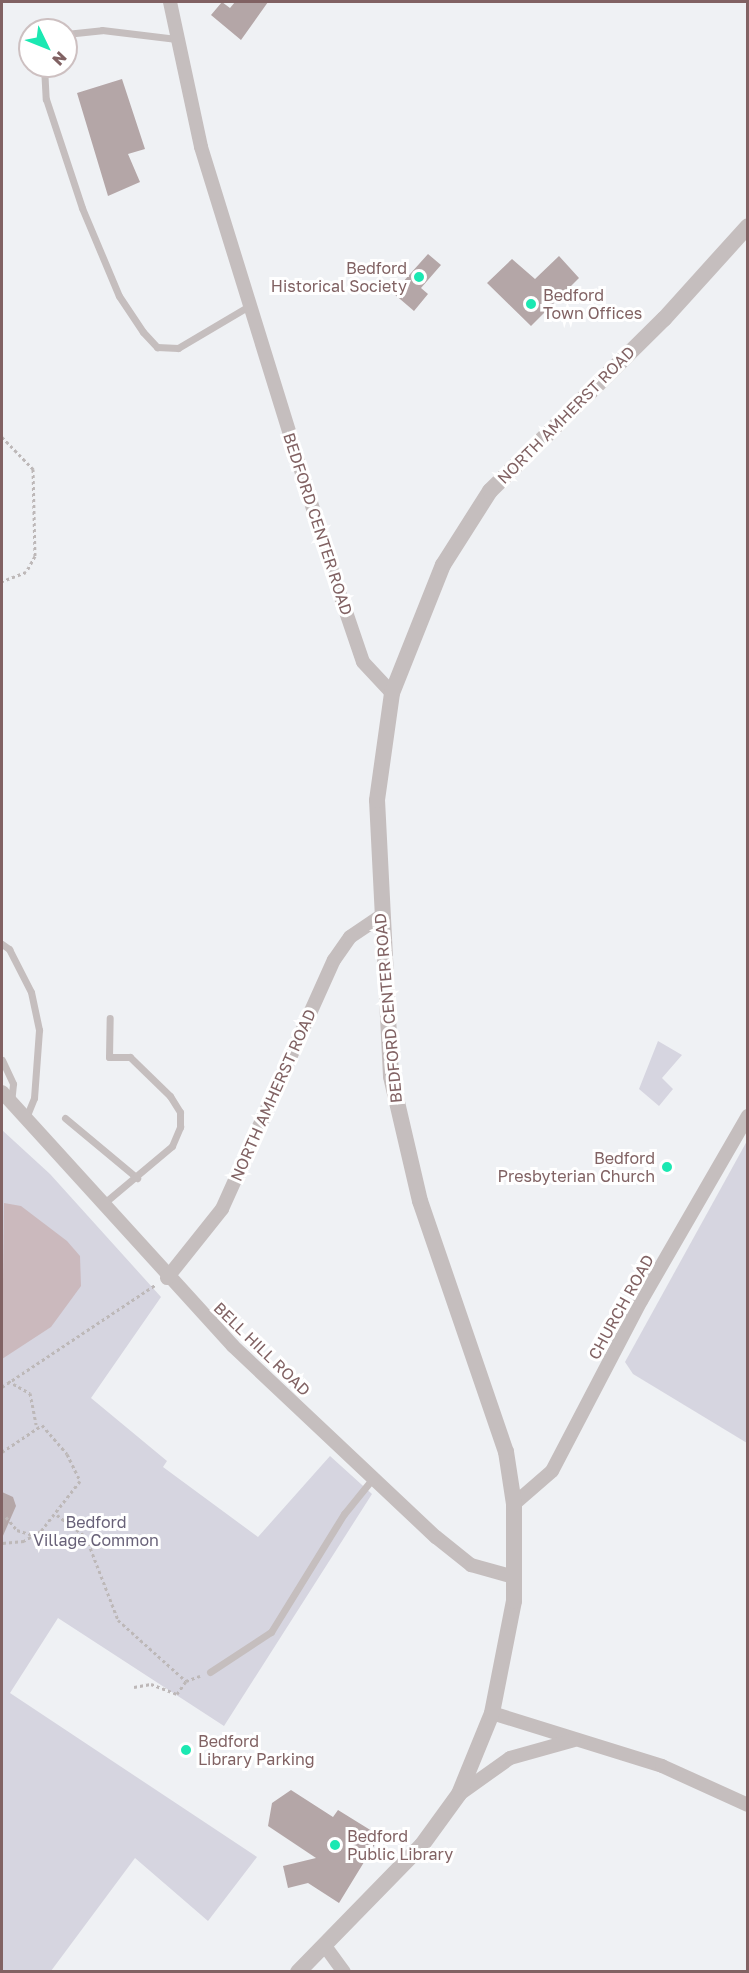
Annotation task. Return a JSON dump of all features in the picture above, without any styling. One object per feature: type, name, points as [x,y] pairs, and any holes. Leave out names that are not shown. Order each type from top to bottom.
[{"type":"street","name":"BEDFORD CENTER ROAD","points":[[170,2],[176,39],[249,306],[358,649],[392,693],[377,800],[381,917],[396,1108],[420,1201],[506,1452],[514,1504],[514,1577],[510,1632],[492,1713],[459,1794],[437,1828],[326,1946],[298,1971]]},
{"type":"street","name":"NORTH AMHERST ROAD","points":[[392,693],[443,565],[490,491],[664,319],[747,226]]},
{"type":"street","name":"NORTH AMHERST ROAD","points":[[167,1278],[222,1209],[334,960],[350,937],[381,917]]},
{"type":"street","name":"BELL HILL ROAD","points":[[2,1092],[167,1278],[373,1478],[463,1559],[514,1577]]},
{"type":"street","name":"CHURCH ROAD","points":[[514,1504],[552,1471],[747,1116]]},
{"type":"street","points":[[492,1713],[662,1766],[747,1805]]},
{"type":"street","points":[[459,1794],[510,1758],[578,1739]]},
{"type":"street","points":[[326,1946],[344,1971]]},
{"type":"lane","points":[[78,33],[102,30],[176,39]]},
{"type":"lane","points":[[45,78],[46,99],[82,208],[119,296],[142,332],[158,347],[178,348],[249,306]]},
{"type":"lane","points":[[2,944],[20,969],[38,1021],[34,1098],[14,1108],[13,1084],[2,1060]]},
{"type":"lane","points":[[103,1204],[137,1178],[172,1146],[180,1112],[130,1057],[109,1058],[110,1018]]},
{"type":"lane","points":[[65,1118],[137,1178]]},
{"type":"lane","points":[[210,1672],[271,1632],[344,1515],[373,1478]]},
{"type":"path","points":[[2,436],[29,460],[34,503],[32,565],[17,578],[2,581]]},
{"type":"path","points":[[2,1387],[167,1278]]},
{"type":"path","points":[[2,1543],[34,1535],[57,1515],[80,1481],[67,1454],[36,1424],[30,1393],[9,1382]]},
{"type":"path","points":[[2,1452],[36,1424]]},
{"type":"path","points":[[57,1515],[86,1537],[118,1620],[186,1681]]},
{"type":"path","points":[[6,1517],[17,1530],[34,1535]]},
{"type":"path","points":[[134,1687],[151,1684],[177,1694],[186,1681],[210,1672]]},
{"type":"green space","points":[[658,1041],[682,1055],[662,1078],[673,1089],[659,1106],[639,1089]]},
{"type":"green space","name":"Bedford Village Common","points":[[2,1130],[50,1174],[161,1297],[91,1398],[167,1461],[163,1467],[258,1537],[330,1456],[372,1494],[224,1726],[58,1618],[10,1693],[257,1857],[208,1921],[135,1858],[51,1971],[2,1971]]},
{"type":"green space","points":[[747,1141],[747,1443],[633,1374],[625,1362]]},
{"type":"shaded area","points":[[4,1203],[21,1206],[67,1241],[80,1256],[81,1286],[51,1327],[2,1359]]},
{"type":"building","points":[[222,2],[230,8],[235,2],[268,2],[241,40],[211,15]]},
{"type":"building","points":[[122,79],[145,149],[128,154],[140,182],[108,196],[77,93]]},
{"type":"building","name":"Bedford Historical Society","points":[[428,254],[441,265],[421,288],[428,294],[414,311],[393,293]]},
{"type":"building","name":"Bedford Town Offices","points":[[559,256],[579,278],[531,326],[487,283],[512,259],[535,279]]},
{"type":"building","points":[[2,1492],[13,1497],[16,1506],[2,1538]]},
{"type":"building","name":"Bedford Public Library","points":[[291,1790],[333,1817],[338,1810],[380,1836],[339,1903],[308,1883],[288,1888],[283,1866],[316,1858],[268,1826],[272,1803]]},
{"type":"place","name":"Bedford Historical Society","points":[[419,277]]},
{"type":"place","name":"Bedford Town Offices","points":[[531,304]]},
{"type":"place","name":"Bedford Presbyterian Church","points":[[667,1167]]},
{"type":"place","name":"Bedford Library Parking","points":[[186,1750]]},
{"type":"place","name":"Bedford Public Library","points":[[335,1845]]}]
